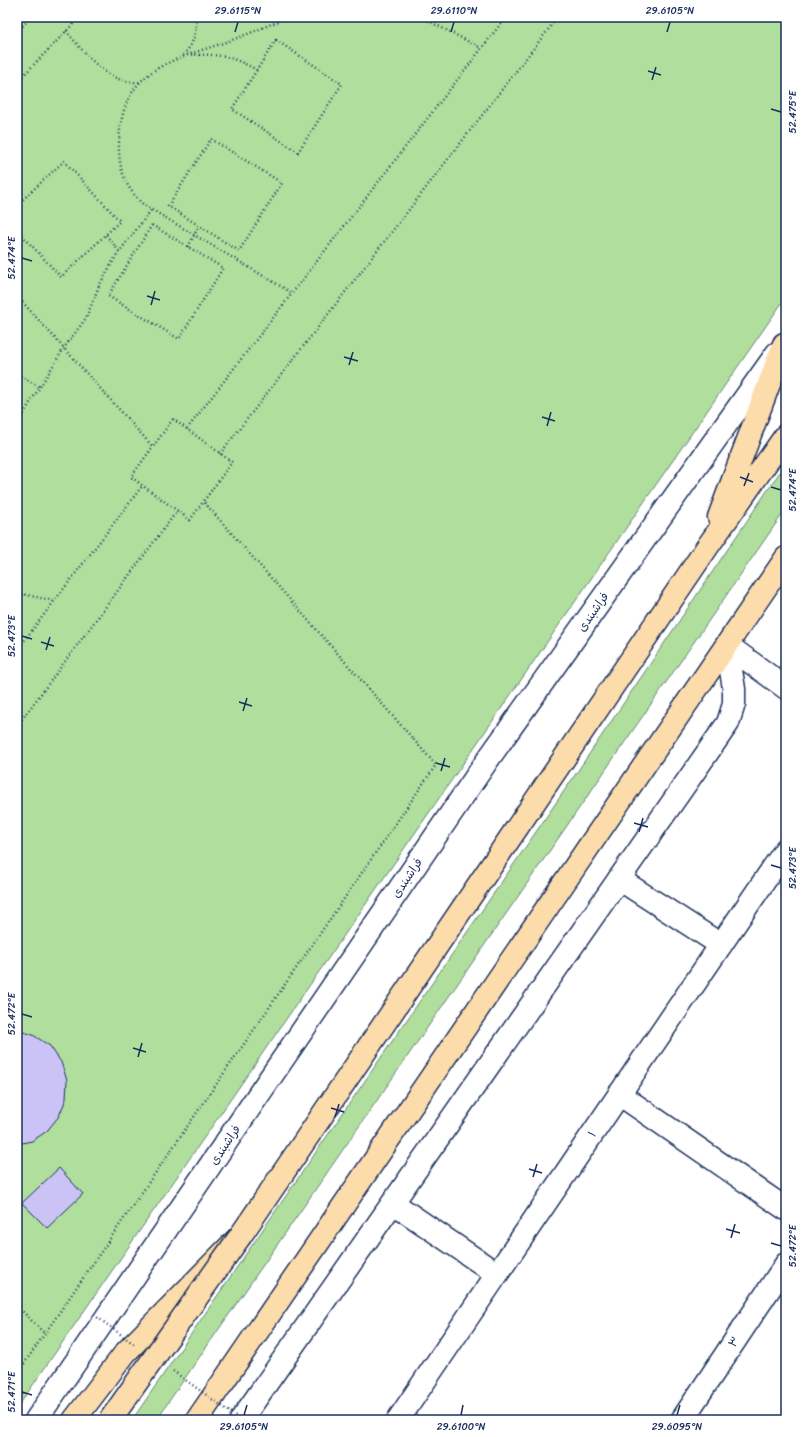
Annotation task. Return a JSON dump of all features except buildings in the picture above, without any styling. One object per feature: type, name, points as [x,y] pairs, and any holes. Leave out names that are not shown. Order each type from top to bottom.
[{"type":"main road","points":[[708,546],[785,342]]},
{"type":"main road","name":"فراشبندی","points":[[36,1420],[489,758],[785,342]]},
{"type":"main road","points":[[110,1420],[241,1235],[708,546],[786,435]]},
{"type":"main road","points":[[197,1420],[786,558]]},
{"type":"main road","points":[[727,645],[786,688]]},
{"type":"main road","points":[[241,1420],[728,723],[734,704],[734,689],[727,645]]},
{"type":"main road","name":"۱","points":[[398,1420],[786,849]]},
{"type":"main road","points":[[619,879],[721,945]]},
{"type":"main road","points":[[619,1094],[786,1210]]},
{"type":"main road","points":[[393,1202],[497,1274]]},
{"type":"main road","points":[[74,1420],[126,1352],[241,1235]]},
{"type":"main road","name":"۳","points":[[682,1420],[779,1290],[786,1264]]},
{"type":"path","points":[[17,32],[31,17]]},
{"type":"path","points":[[17,82],[80,17]]},
{"type":"path","points":[[183,56],[191,47],[195,39],[197,17]]},
{"type":"path","points":[[288,17],[227,42],[183,56],[160,66],[150,73],[141,82],[128,101],[120,125],[120,160],[123,178],[133,195],[152,209],[194,235],[292,293]]},
{"type":"path","points":[[421,17],[481,48]]},
{"type":"path","points":[[187,429],[506,17]]},
{"type":"path","points":[[220,454],[558,17]]},
{"type":"path","points":[[66,32],[91,60],[116,79],[130,83],[141,82]]},
{"type":"path","points":[[276,40],[342,84],[298,152],[232,108],[257,70],[276,40]]},
{"type":"path","points":[[183,56],[215,54],[235,58],[257,70]]},
{"type":"path","points":[[211,139],[282,183],[239,251],[199,226],[168,206],[211,139]]},
{"type":"path","points":[[17,205],[64,161],[120,222],[61,277],[17,230]]},
{"type":"path","points":[[17,424],[64,348],[86,318],[99,286],[120,252],[152,209]]},
{"type":"path","points":[[152,225],[188,247],[223,268],[179,339],[108,296],[152,225]]},
{"type":"path","points":[[188,247],[199,226]]},
{"type":"path","points":[[106,235],[120,252]]},
{"type":"path","points":[[17,296],[153,446]]},
{"type":"path","points":[[17,374],[40,387]]},
{"type":"path","points":[[173,419],[220,454],[232,462],[190,520],[131,477],[173,419]]},
{"type":"path","points":[[17,650],[143,485]]},
{"type":"path","points":[[17,1374],[436,766],[203,501]]},
{"type":"path","points":[[17,726],[177,511]]},
{"type":"path","points":[[17,593],[54,601]]},
{"type":"path","points":[[17,1306],[44,1333]]},
{"type":"green space","points":[[17,17],[786,17],[786,297],[17,1408]]},
{"type":"green space","points":[[786,463],[786,509],[156,1420],[132,1420],[573,778]]}]
